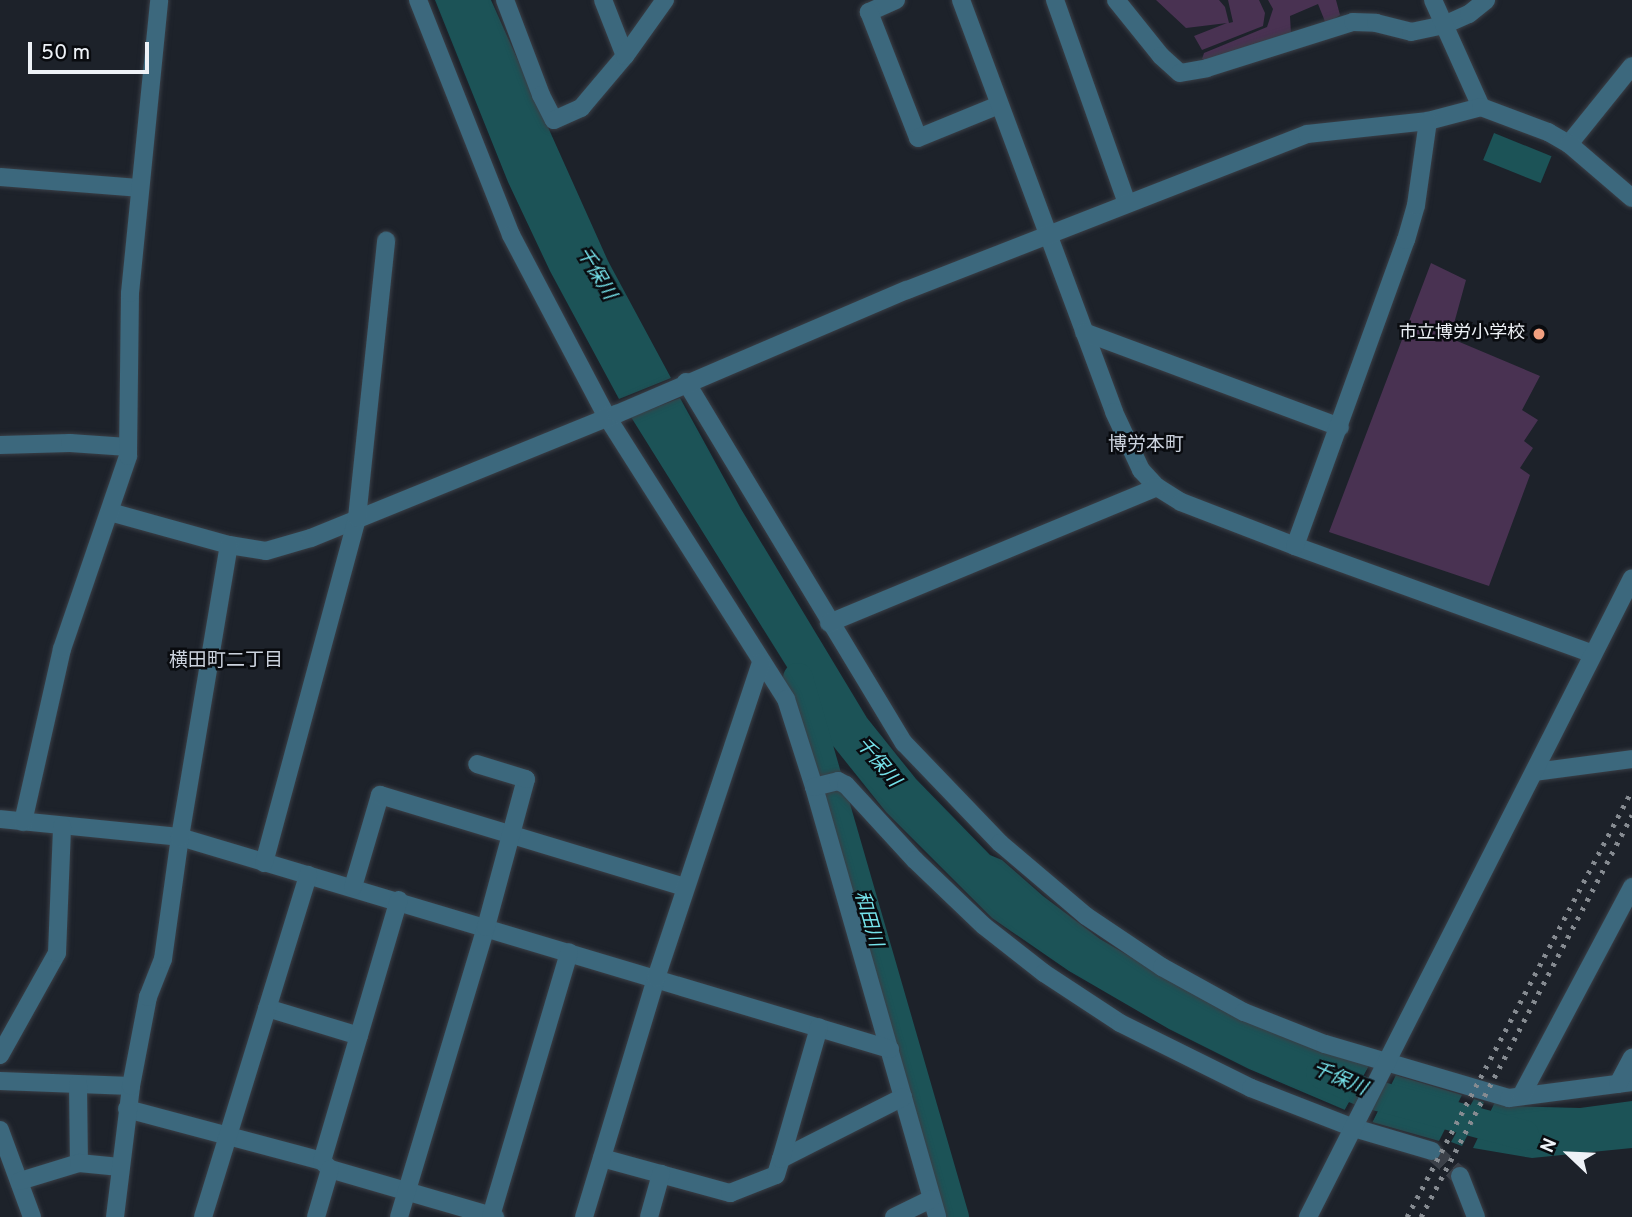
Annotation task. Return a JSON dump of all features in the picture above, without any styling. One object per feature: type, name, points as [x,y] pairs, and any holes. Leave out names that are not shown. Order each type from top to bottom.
[{"type":"street","points":[[23,822],[62,649],[128,456],[130,293],[159,0]]},
{"type":"street","points":[[418,0],[511,235],[612,415],[786,699],[825,784],[890,1049],[937,1217]]},
{"type":"street","points":[[505,0],[541,95],[554,120],[580,108],[625,56],[665,0]]},
{"type":"street","points":[[603,0],[625,56]]},
{"type":"street","points":[[895,0],[869,12],[918,138],[999,105]]},
{"type":"street","points":[[961,0],[1046,234],[1126,442],[1141,470],[1157,487],[1181,502],[1294,546],[1593,654]]},
{"type":"street","points":[[1055,0],[1127,203]]},
{"type":"street","points":[[1116,0],[1161,57],[1180,73],[1207,68],[1353,22],[1376,23],[1411,32],[1444,25],[1469,14],[1486,0]]},
{"type":"street","points":[[1433,0],[1481,107]]},
{"type":"street","points":[[1569,144],[1632,66]]},
{"type":"street","points":[[110,512],[229,545],[267,551],[311,538],[1046,234],[1307,134],[1428,121],[1481,107],[1548,132],[1569,144],[1632,198]]},
{"type":"street","points":[[1294,546],[1340,427],[1413,217],[1428,121]]},
{"type":"street","points":[[0,177],[139,188]]},
{"type":"street","points":[[264,863],[357,518],[386,241]]},
{"type":"street","points":[[1084,332],[1340,427]]},
{"type":"street","points":[[682,383],[904,743],[1000,843],[1086,916],[1162,967],[1244,1012],[1325,1044],[1509,1098],[1625,1083],[1632,1058]]},
{"type":"street","points":[[0,445],[70,443],[128,447]]},
{"type":"street","points":[[829,623],[1157,487]]},
{"type":"street","points":[[115,1217],[127,1109],[148,997],[163,959],[180,837],[229,545]]},
{"type":"street","points":[[1308,1217],[1632,578]]},
{"type":"street","points":[[584,1217],[685,887],[761,662]]},
{"type":"street","points":[[1535,772],[1632,759]]},
{"type":"street","points":[[399,1217],[486,927],[526,779],[477,764]]},
{"type":"street","points":[[825,784],[846,785],[915,860],[984,926],[1044,973],[1121,1023],[1251,1088],[1432,1151]]},
{"type":"street","points":[[353,887],[380,795],[685,887]]},
{"type":"street","points":[[0,819],[180,837],[890,1049]]},
{"type":"street","points":[[0,1055],[57,953],[62,826]]},
{"type":"street","points":[[203,1217],[308,875]]},
{"type":"street","points":[[1521,1096],[1630,896]]},
{"type":"street","points":[[316,1217],[326,1165],[359,1036],[399,901]]},
{"type":"street","points":[[127,1109],[228,1135],[493,1217],[569,951]]},
{"type":"street","points":[[267,1008],[359,1036]]},
{"type":"street","points":[[602,1157],[730,1194],[776,1175],[819,1027]]},
{"type":"street","points":[[0,1081],[131,1086]]},
{"type":"street","points":[[78,1084],[79,1163]]},
{"type":"street","points":[[781,1160],[903,1097]]},
{"type":"street","points":[[0,1130],[37,1217]]},
{"type":"street","points":[[20,1181],[79,1163],[120,1167]]},
{"type":"street","points":[[649,1217],[661,1174]]},
{"type":"street","points":[[1460,1176],[1476,1217]]},
{"type":"street","points":[[894,1217],[932,1199]]},
{"type":"shaded area","points":[[1156,0],[1219,0],[1225,7],[1229,23],[1233,22],[1228,0],[1259,0],[1265,13],[1263,26],[1202,50],[1194,36],[1227,23],[1186,28]]},
{"type":"shaded area","points":[[1268,0],[1336,0],[1340,15],[1326,24],[1318,4],[1290,16],[1291,34],[1209,63],[1202,59],[1204,53],[1267,27],[1273,9]]},
{"type":"shaded area","points":[[1431,263],[1466,280],[1450,338],[1540,376],[1522,410],[1538,420],[1524,441],[1533,448],[1520,468],[1530,475],[1489,586],[1329,532]]},
{"type":"water","points":[[435,0],[491,0],[608,261],[671,378],[619,399],[550,271],[508,182]]},
{"type":"water","points":[[1494,133],[1551,156],[1541,183],[1483,160]]},
{"type":"water","points":[[680,398],[741,509],[867,718],[916,779],[990,855],[1002,860],[1043,896],[1100,939],[1158,973],[1296,1039],[1369,1066],[1345,1110],[1249,1069],[1169,1029],[1069,971],[992,918],[886,812],[834,747],[829,743],[821,743],[811,717],[788,680],[792,675],[631,417]]},
{"type":"water","points":[[1395,1075],[1462,1095],[1439,1141],[1372,1122]]},
{"type":"water","points":[[1474,1099],[1484,1102],[1476,1120],[1471,1121],[1473,1124],[1462,1146],[1451,1142],[1461,1124],[1469,1120],[1465,1115]]},
{"type":"water","points":[[1632,1101],[1632,1148],[1532,1158],[1473,1148],[1495,1102],[1507,1106],[1580,1108]]},
{"type":"pier","points":[[1370,1064],[1372,1068],[1348,1112],[1343,1113]]},
{"type":"pier","points":[[1394,1072],[1397,1073],[1371,1125],[1369,1120]]},
{"type":"waterway","name":"和田川","points":[[798,678],[954,1217]]},
{"type":"waterway","name":"千保川","points":[[1321,1073],[1363,1092],[1524,1135]]},
{"type":"tunnel","points":[[1432,1151],[1460,1176]]},
{"type":"railway","points":[[1407,1217],[1632,791]]},
{"type":"railway","points":[[1421,1217],[1632,815]]},
{"type":"place","name":"市立博労小学校","points":[[1539,334]]},
{"type":"district","name":"博労本町","points":[[1146,446]]},
{"type":"district","name":"横田町二丁目","points":[[226,662]]}]
